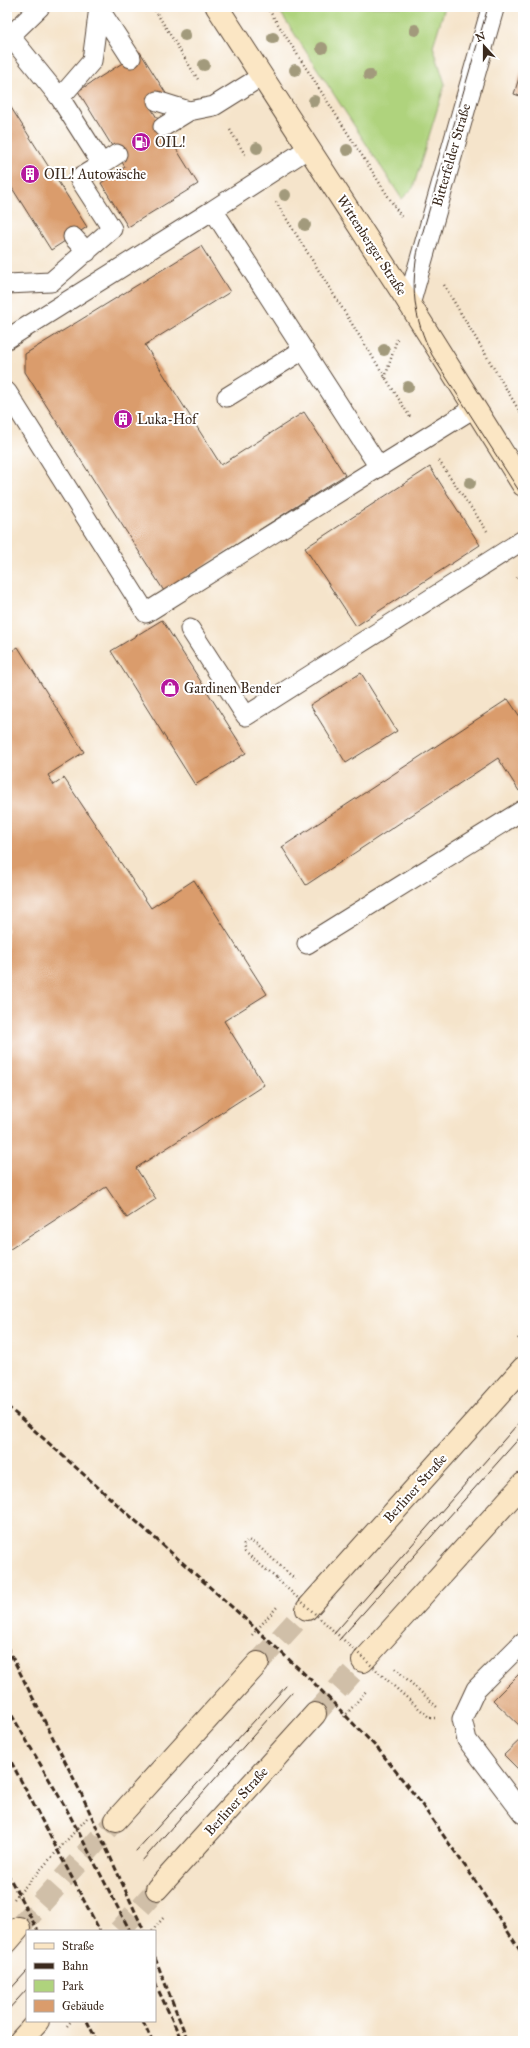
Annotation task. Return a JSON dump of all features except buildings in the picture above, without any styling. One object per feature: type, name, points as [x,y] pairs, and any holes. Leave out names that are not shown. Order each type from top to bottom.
[{"type":"main road","name":"Wittenberger Straße","points":[[217,7],[310,148],[523,485]]},
{"type":"main road","name":"Berliner Straße","points":[[307,1608],[523,1368]]},
{"type":"main road","points":[[363,1661],[515,1500],[523,1484]]},
{"type":"main road","points":[[116,1820],[258,1663]]},
{"type":"main road","name":"Berliner Straße","points":[[157,1889],[315,1714]]},
{"type":"main road","points":[[20,2041],[37,2022]]},
{"type":"street","name":"Bitterfelder Straße","points":[[409,303],[494,7]]},
{"type":"lane","points":[[7,284],[51,282],[112,230],[79,178],[110,159],[9,37],[40,7]]},
{"type":"lane","points":[[60,98],[92,60],[99,7]]},
{"type":"lane","points":[[99,7],[131,58]]},
{"type":"lane","points":[[163,127],[189,111],[214,106],[262,76]]},
{"type":"lane","points":[[157,101],[189,111]]},
{"type":"lane","points":[[7,339],[310,148]]},
{"type":"lane","points":[[213,210],[379,467]]},
{"type":"lane","points":[[72,237],[87,252]]},
{"type":"lane","points":[[227,397],[303,350]]},
{"type":"lane","points":[[7,392],[146,613],[474,408]]},
{"type":"lane","points":[[190,629],[246,716],[523,540]]},
{"type":"lane","points":[[307,944],[523,810]]},
{"type":"lane","points":[[523,1642],[476,1689],[462,1719],[468,1740],[523,1814]]},
{"type":"path","points":[[153,7],[214,106],[262,179],[423,439],[523,586]]},
{"type":"path","points":[[267,7],[423,251],[523,417]]},
{"type":"path","points":[[512,1345],[523,1333]]},
{"type":"path","points":[[285,1569],[256,1544],[248,1540],[242,1545],[245,1552],[276,1578],[397,1689],[430,1718],[435,1718],[440,1713],[437,1706],[404,1676]]},
{"type":"path","points":[[288,1594],[294,1588]]},
{"type":"path","points":[[251,1635],[283,1600]]},
{"type":"path","points":[[12,1901],[92,1812]]},
{"type":"green space","points":[[277,7],[445,7],[433,46],[445,84],[413,188],[402,199]]},
{"type":"tunnel","points":[[258,1663],[307,1609]]},
{"type":"tunnel","points":[[315,1714],[363,1661]]},
{"type":"tunnel","points":[[19,1928],[116,1820]]},
{"type":"tunnel","points":[[120,1930],[157,1889]]},
{"type":"tram line","points":[[488,7],[419,245],[416,260],[414,288],[417,314],[432,355],[523,497]]},
{"type":"tram line","points":[[334,1634],[523,1418]]},
{"type":"tram line","points":[[339,1640],[523,1434]]},
{"type":"tram line","points":[[136,1851],[286,1686]]},
{"type":"tram line","points":[[142,1861],[292,1692]]},
{"type":"tram line","points":[[7,1993],[26,1972]]},
{"type":"tram line","points":[[7,2011],[26,1990]]},
{"type":"railway","points":[[7,1406],[241,1615],[311,1680],[379,1750],[417,1798],[472,1876],[523,1955]]},
{"type":"railway","points":[[7,1647],[81,1793],[144,1930]]},
{"type":"railway","points":[[7,1707],[67,1810],[129,1930]]},
{"type":"railway","points":[[7,1754],[99,1930]]},
{"type":"railway","points":[[7,1873],[37,1930]]},
{"type":"railway","points":[[156,1961],[188,2041]]},
{"type":"railway","points":[[156,1985],[182,2041]]},
{"type":"railway","points":[[88,2022],[97,2041]]},
{"type":"railway","points":[[143,2022],[152,2041]]},
{"type":"place","name":"OIL!","points":[[141,142]]},
{"type":"place","name":"OIL! Autowäsche","points":[[30,174]]},
{"type":"place","name":"Luka-Hof","points":[[123,419]]},
{"type":"place","name":"Gardinen Bender","points":[[170,688]]}]
